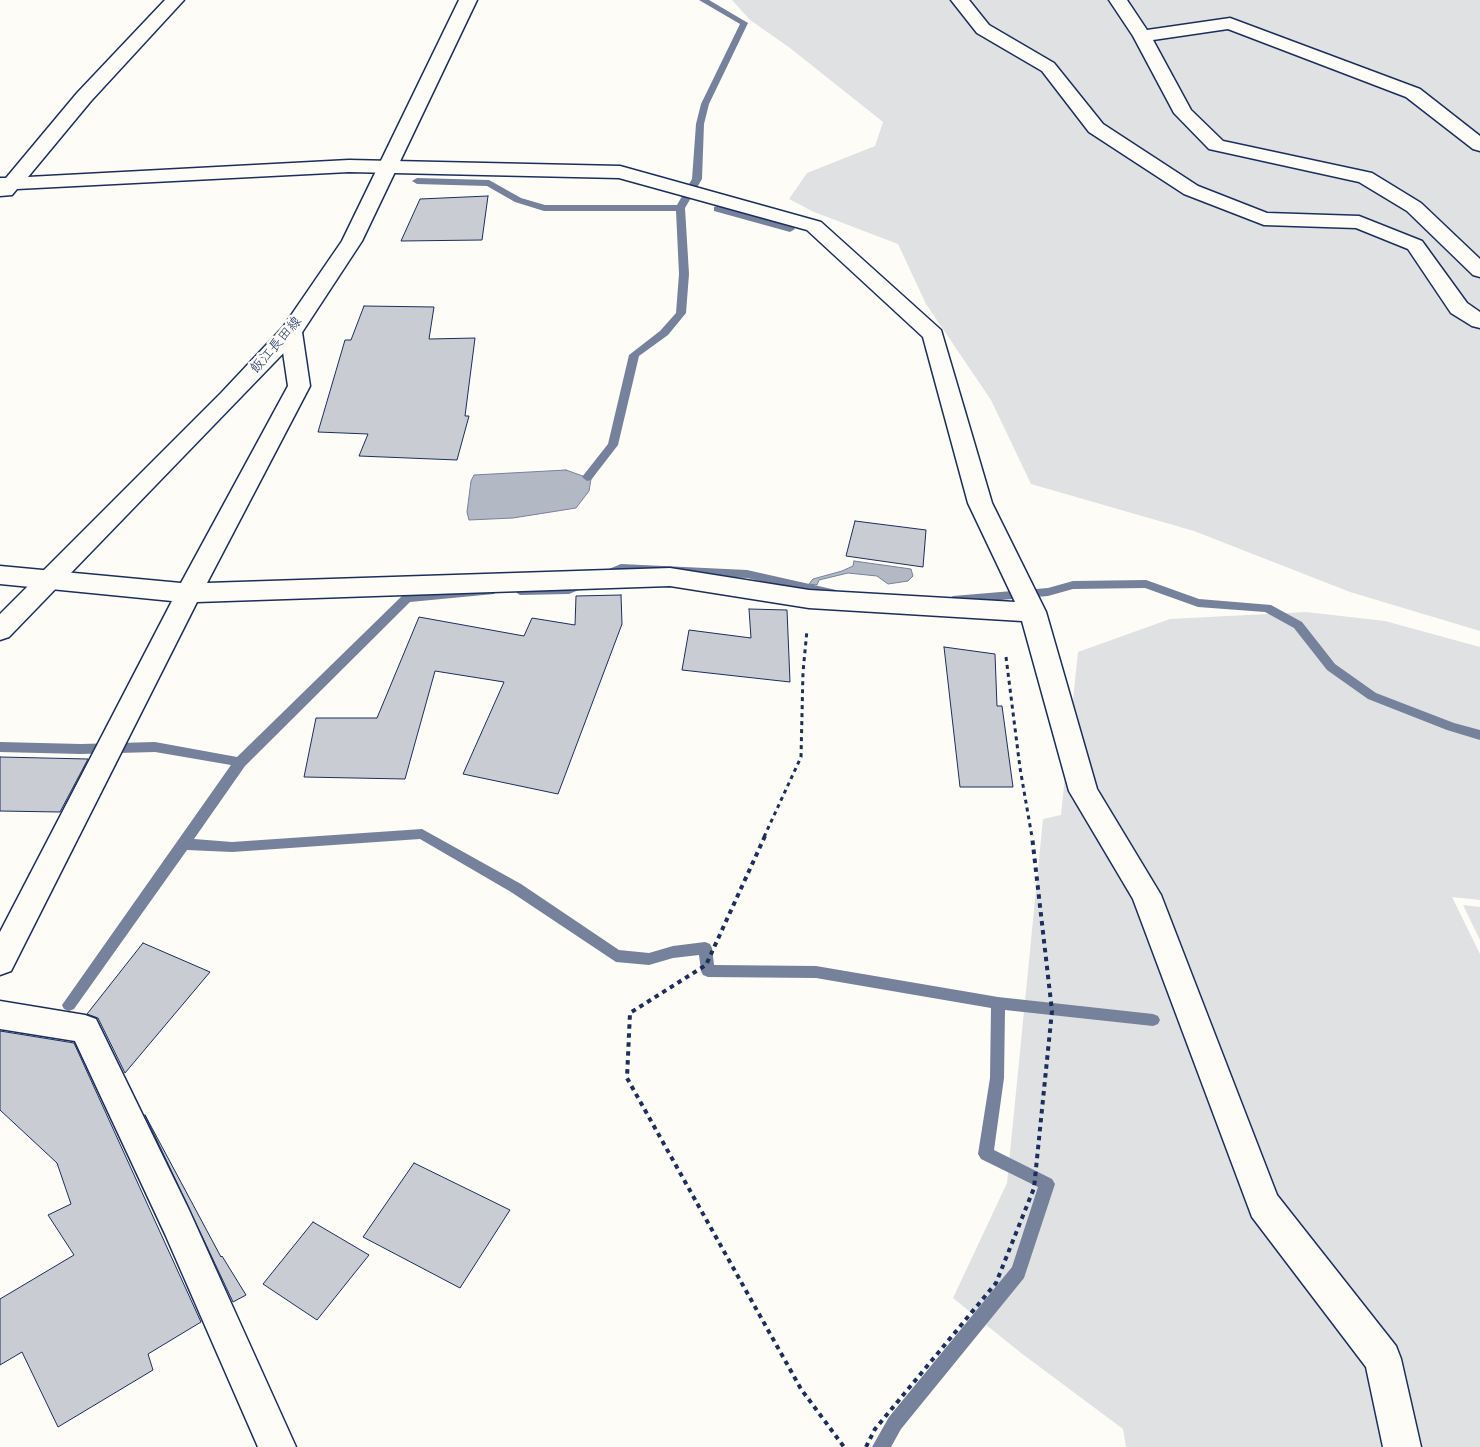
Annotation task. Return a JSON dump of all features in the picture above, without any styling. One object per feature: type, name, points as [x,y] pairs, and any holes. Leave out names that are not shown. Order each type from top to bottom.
[{"type":"street","points":[[4,188],[84,97],[175,0]]},
{"type":"street","name":"飯江長田線","points":[[0,630],[46,581],[230,398],[291,332],[352,242],[386,165],[468,0]]},
{"type":"street","points":[[960,0],[983,29],[1048,67],[1096,128],[1191,190],[1264,219],[1360,222],[1415,244],[1459,308],[1480,321]]},
{"type":"street","points":[[1118,0],[1142,36],[1183,113],[1216,145],[1365,177],[1414,207],[1480,271]]},
{"type":"street","points":[[1142,36],[1230,24],[1413,93],[1480,145]]},
{"type":"street","points":[[4,188],[386,165],[620,172],[814,226],[933,335],[980,503],[1033,612],[1083,792],[1146,895],[1264,1205],[1383,1359],[1402,1447]]},
{"type":"street","points":[[0,962],[188,593],[299,386],[291,332]]},
{"type":"street","points":[[0,575],[46,581],[188,593],[670,577],[808,599],[1033,612]]},
{"type":"street","points":[[0,1015],[85,1028],[177,1222],[277,1447]]},
{"type":"path","points":[[866,1447],[876,1429],[996,1283],[1034,1188],[1052,1012],[1030,821],[1020,768],[1000,610]]},
{"type":"path","points":[[808,626],[803,672],[801,757],[706,965],[630,1013],[627,1078],[801,1389],[844,1447]]},
{"type":"shaded area","points":[[732,0],[1480,0],[1480,631],[1350,592],[1194,531],[1031,484],[991,400],[926,304],[898,244],[814,212],[789,199],[807,173],[875,146],[883,122],[790,48],[750,20]]},
{"type":"shaded area","points":[[566,470],[591,479],[589,491],[576,508],[513,518],[469,520],[467,512],[471,481],[474,475]]},
{"type":"shaded area","points":[[854,561],[911,569],[913,576],[908,581],[888,584],[877,576],[848,573],[819,580],[817,585],[809,584],[813,579],[853,566]]},
{"type":"shaded area","points":[[1306,612],[1385,621],[1480,647],[1480,900],[1452,897],[1480,954],[1480,1447],[1126,1447],[1123,1429],[1021,1353],[953,1298],[1007,1183],[1043,819],[1061,815],[1078,652],[1170,619]]},
{"type":"shaded area","points":[[1463,905],[1480,907],[1480,940]]},
{"type":"building","points":[[488,196],[482,240],[401,241],[420,199]]},
{"type":"building","points":[[364,306],[434,307],[429,339],[475,338],[465,416],[469,416],[457,460],[359,456],[368,434],[318,432],[345,340],[351,340]]},
{"type":"building","points":[[855,521],[926,530],[923,567],[846,556]]},
{"type":"building","points":[[621,595],[622,624],[558,794],[463,774],[504,682],[435,671],[405,779],[304,777],[316,718],[377,718],[419,617],[524,636],[532,618],[575,625],[576,596]]},
{"type":"building","points":[[749,609],[787,610],[790,682],[682,670],[689,630],[751,638]]},
{"type":"building","points":[[944,647],[995,654],[997,706],[1002,706],[1013,787],[960,787]]},
{"type":"building","points":[[0,757],[88,759],[60,812],[0,811]]},
{"type":"building","points":[[143,943],[210,972],[125,1073],[98,1018],[87,1014]]},
{"type":"building","points":[[0,1031],[74,1043],[201,1322],[148,1354],[153,1370],[58,1427],[22,1352],[0,1365],[0,1299],[74,1255],[48,1215],[71,1204],[57,1163],[0,1110]]},
{"type":"building","points":[[145,1115],[221,1257],[246,1295],[233,1302]]},
{"type":"building","points":[[414,1163],[510,1210],[460,1288],[363,1237]]},
{"type":"building","points":[[313,1222],[369,1255],[317,1320],[263,1284]]},
{"type":"waterway","points":[[680,208],[697,179],[700,124],[705,104],[744,23],[703,0]]},
{"type":"waterway","points":[[417,181],[489,183],[518,200],[544,208],[680,208]]},
{"type":"waterway","points":[[587,477],[613,445],[634,355],[664,333],[681,313],[684,274],[680,208]]},
{"type":"waterway","points":[[717,209],[790,229]]},
{"type":"waterway","points":[[520,591],[569,590],[621,568],[747,574],[836,594]]},
{"type":"waterway","points":[[953,600],[1048,592],[1073,585],[1146,584],[1198,603],[1267,608],[1298,625],[1331,667],[1372,696],[1451,727],[1480,735]]},
{"type":"waterway","points":[[240,762],[407,598],[490,591]]},
{"type":"waterway","points":[[0,747],[81,749],[155,747],[240,762]]},
{"type":"waterway","points":[[184,844],[240,762]]},
{"type":"waterway","points":[[184,844],[232,847],[422,834],[516,888],[616,956],[649,959],[673,952],[705,948],[708,971],[816,972],[998,1003]]},
{"type":"waterway","points":[[69,1005],[184,844]]},
{"type":"waterway","points":[[881,1447],[895,1423],[1018,1272],[1047,1184],[986,1154],[997,1078],[998,1003]]},
{"type":"waterway","points":[[998,1003],[1153,1020]]}]
